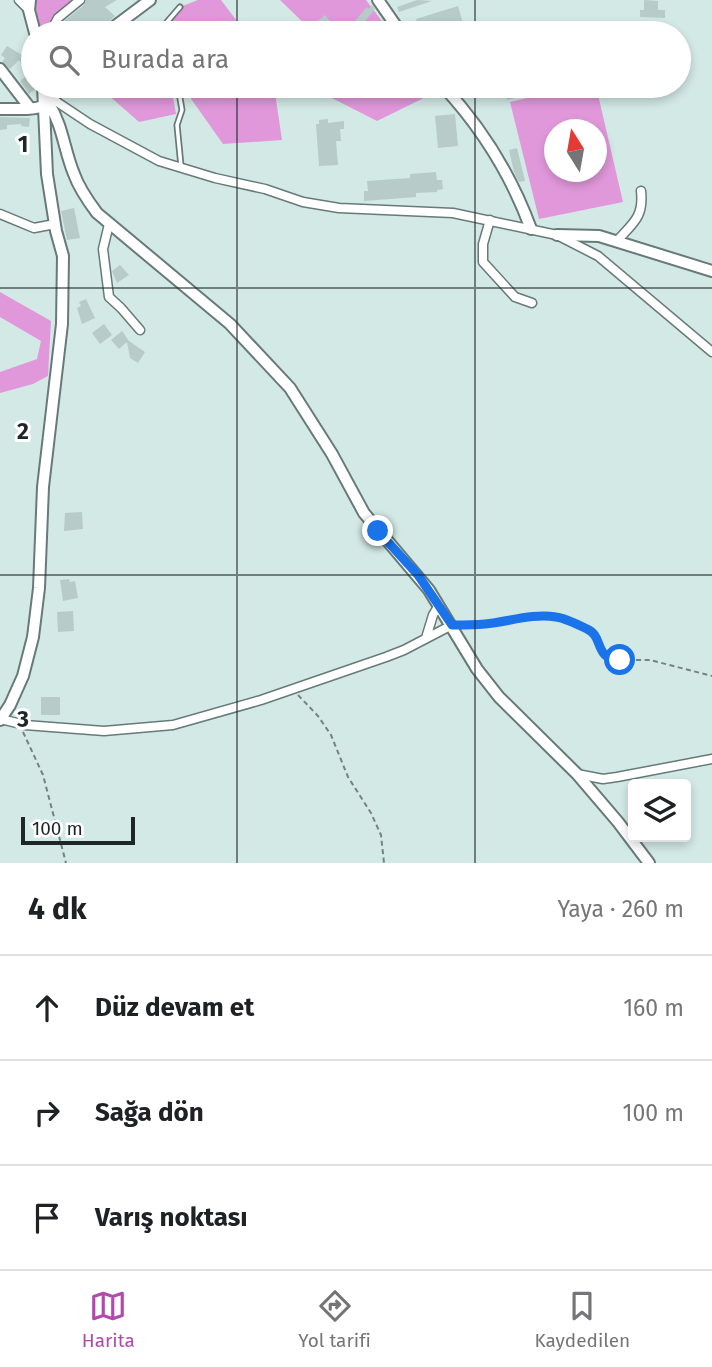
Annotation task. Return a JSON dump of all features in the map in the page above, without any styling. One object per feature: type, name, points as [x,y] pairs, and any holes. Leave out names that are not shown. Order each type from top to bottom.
[{"type":"street","points":[[19,0],[29,5]]},
{"type":"street","points":[[57,21],[80,0]]},
{"type":"street","points":[[122,21],[150,0]]},
{"type":"street","points":[[378,0],[393,21]]},
{"type":"street","points":[[0,69],[21,96]]},
{"type":"street","points":[[22,98],[30,108]]},
{"type":"street","points":[[47,98],[59,120],[68,158],[79,185],[97,213],[230,324],[290,388],[332,454],[364,513],[418,575],[452,625],[477,669],[499,697],[577,774],[649,863]]},
{"type":"street","points":[[53,98],[49,104],[47,174],[63,256],[64,290],[59,364],[51,401],[43,487],[39,588],[33,637],[23,676],[1,719],[17,723],[104,731],[155,728],[197,720],[404,650],[452,625]]},
{"type":"street","points":[[453,98],[469,116],[517,192],[531,229]]},
{"type":"street","points":[[0,109],[49,104],[159,161],[303,201],[339,208],[453,214],[557,235],[599,236],[712,271]]},
{"type":"street","points":[[617,241],[638,218],[642,206],[641,191]]},
{"type":"street","points":[[0,214],[34,228],[55,224]]},
{"type":"street","points":[[490,220],[483,244],[483,262],[515,298],[532,303]]},
{"type":"street","points":[[109,224],[103,249],[108,297],[140,330]]},
{"type":"street","points":[[557,235],[598,256],[712,352]]},
{"type":"street","points":[[426,638],[439,605]]},
{"type":"street","points":[[577,774],[603,779],[617,778],[712,759]]},
{"type":"lane","points":[[168,21],[180,7]]},
{"type":"lane","points":[[180,98],[182,110],[177,125],[181,168]]},
{"type":"path","points":[[452,625],[554,617],[589,629],[596,636],[603,654],[612,660],[650,660],[712,676]]},
{"type":"path","points":[[292,689],[318,716],[331,735],[348,777],[371,813],[381,835],[384,863]]},
{"type":"path","points":[[17,723],[43,775],[65,863]]},
{"type":"shaded area","points":[[29,0],[73,0],[55,15],[52,21],[35,21]]},
{"type":"shaded area","points":[[198,0],[221,0],[237,21],[168,21],[180,7]]},
{"type":"shaded area","points":[[280,0],[366,0],[382,21],[302,21]]},
{"type":"shaded area","points":[[112,98],[173,98],[176,114],[139,122]]},
{"type":"shaded area","points":[[190,98],[276,98],[282,140],[223,144]]},
{"type":"shaded area","points":[[332,98],[424,98],[377,121]]},
{"type":"shaded area","points":[[527,98],[599,98],[604,119],[544,119],[544,182],[607,182],[607,133],[623,202],[539,219],[510,102]]},
{"type":"shaded area","points":[[0,292],[51,321],[48,376],[33,384],[0,393],[0,372],[37,359],[41,341],[0,317]]},
{"type":"building","points":[[86,0],[117,0],[105,7],[115,16],[110,21],[64,21],[84,5]]},
{"type":"building","points":[[417,0],[432,1],[399,12],[397,7]]},
{"type":"building","points":[[644,0],[658,1],[658,10],[665,10],[665,18],[640,17],[640,10],[644,10]]},
{"type":"building","points":[[372,5],[375,9],[365,21],[355,21],[367,7],[369,9]]},
{"type":"building","points":[[458,6],[462,21],[417,21]]},
{"type":"building","points":[[325,15],[330,21],[318,21]]},
{"type":"building","points":[[7,46],[21,54],[21,63],[19,60],[10,69],[2,62],[5,58],[1,55]]},
{"type":"building","points":[[455,114],[458,146],[438,148],[435,116]]},
{"type":"building","points":[[0,117],[30,118],[29,127],[21,124],[7,125],[7,129],[0,130]]},
{"type":"building","points":[[328,119],[328,123],[344,121],[344,129],[340,129],[341,141],[336,141],[338,165],[319,166],[316,124],[319,124],[319,120]]},
{"type":"building","points":[[517,148],[525,181],[519,182],[509,150]]},
{"type":"building","points":[[436,172],[437,180],[442,180],[443,189],[437,192],[416,193],[416,197],[364,201],[364,191],[368,191],[367,181],[410,178],[410,174]]},
{"type":"building","points":[[74,208],[80,238],[67,240],[61,211]]},
{"type":"building","points":[[120,265],[129,275],[117,283],[112,271]]},
{"type":"building","points":[[86,299],[95,318],[82,324],[77,308],[81,306],[79,302]]},
{"type":"building","points":[[104,324],[112,335],[100,344],[92,333]]},
{"type":"building","points":[[122,331],[129,341],[145,352],[138,363],[130,358],[127,342],[119,349],[111,340]]},
{"type":"building","points":[[82,512],[83,529],[64,531],[65,513]]},
{"type":"building","points":[[69,579],[70,582],[75,581],[78,598],[63,601],[60,580]]},
{"type":"building","points":[[73,611],[74,631],[58,632],[57,612]]},
{"type":"building","points":[[41,697],[60,697],[60,715],[41,715]]},
{"type":"route","points":[[378,531],[418,575],[452,625],[487,624],[518,618],[561,618],[573,625],[589,629],[596,636],[603,654],[612,660],[620,660]]}]
